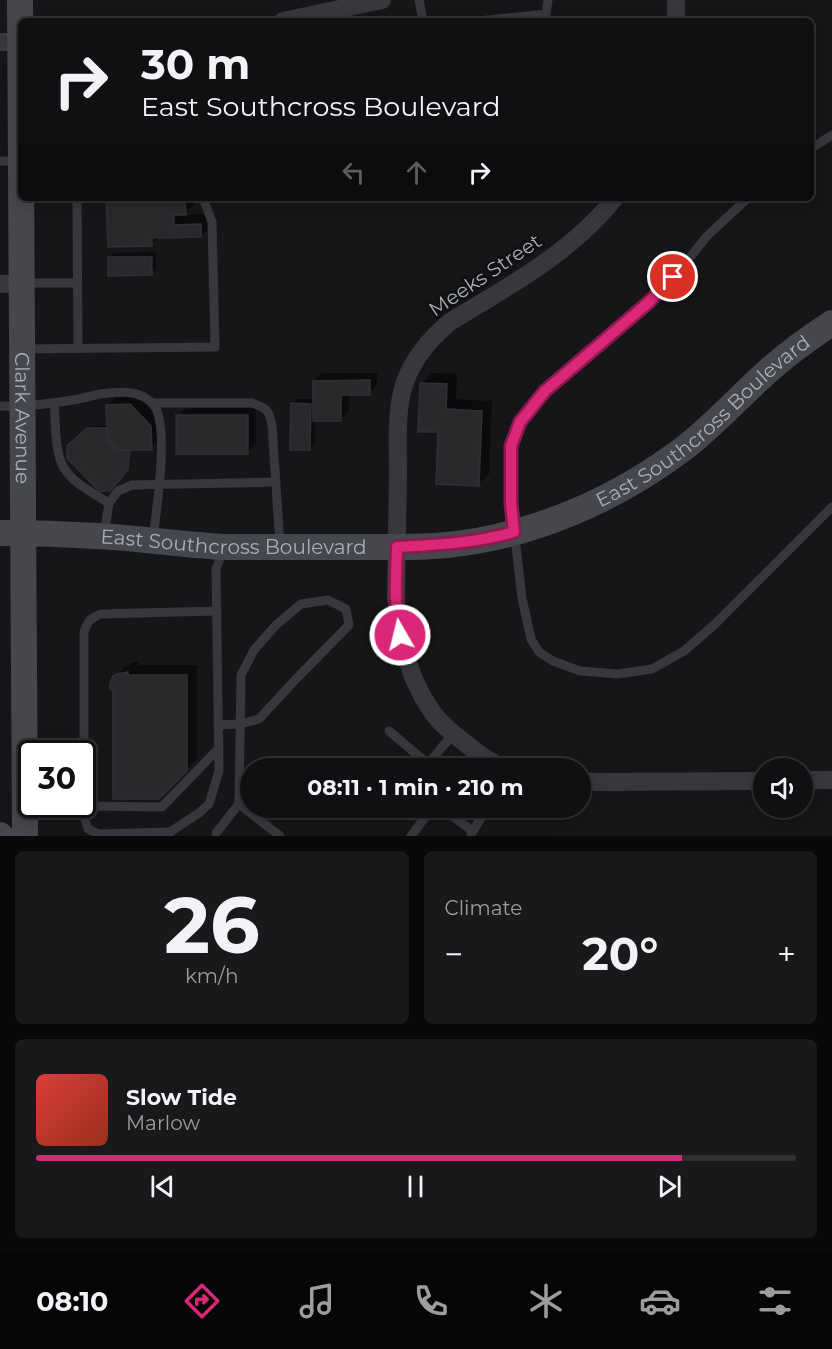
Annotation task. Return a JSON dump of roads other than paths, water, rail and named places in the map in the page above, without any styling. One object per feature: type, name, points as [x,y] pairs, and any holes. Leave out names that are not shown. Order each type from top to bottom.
[{"type":"main road","name":"Clark Avenue","points":[[20,0],[20,18]]},
{"type":"main road","name":"Clark Avenue","points":[[18,195],[10,284],[21,349],[11,406],[11,533],[27,740]]},
{"type":"main road","name":"East Southcross Boulevard","points":[[11,533],[153,540],[196,546],[225,547],[397,547],[447,545],[498,537],[576,512],[661,465],[687,446],[806,340],[832,323]]},
{"type":"main road","name":"Clark Avenue","points":[[24,836],[25,818]]},
{"type":"street","points":[[297,18],[382,0]]},
{"type":"street","points":[[676,0],[676,18]]},
{"type":"street","points":[[0,42],[18,42]]},
{"type":"street","name":"Meeks Street","points":[[485,758],[453,734],[429,709],[405,656],[396,598],[398,428],[402,392],[416,360],[440,330],[538,268],[576,239],[613,201]]},
{"type":"street","points":[[813,780],[832,780]]},
{"type":"street","points":[[591,782],[753,781]]},
{"type":"lane","points":[[419,0],[422,18]]},
{"type":"lane","points":[[529,18],[546,17],[548,0]]},
{"type":"lane","points":[[814,147],[832,135]]},
{"type":"lane","points":[[0,161],[18,161]]},
{"type":"lane","points":[[77,201],[78,349]]},
{"type":"lane","points":[[21,349],[215,347],[212,222],[204,201]]},
{"type":"lane","points":[[745,201],[707,236],[684,265],[649,302],[545,391],[520,422],[511,446],[511,503],[522,598],[531,639],[539,652],[553,661],[580,671],[618,674],[652,669],[684,651],[714,626],[832,507]]},
{"type":"lane","points":[[10,284],[77,283]]},
{"type":"lane","points":[[11,406],[76,400],[98,394],[135,393],[153,404],[252,403],[263,407],[269,413],[272,425],[280,547]]},
{"type":"lane","points":[[54,403],[59,453],[64,467],[75,480],[109,502]]},
{"type":"lane","points":[[153,404],[159,418],[161,437],[153,540]]},
{"type":"lane","points":[[104,537],[109,502],[118,491],[132,485],[276,482]]},
{"type":"lane","points":[[85,818],[88,829],[99,834],[167,834],[199,813],[208,804],[219,771],[216,569],[225,547]]},
{"type":"lane","points":[[215,835],[239,804],[240,724],[241,675],[255,650],[276,626],[302,604],[328,600],[346,609],[349,625],[259,719],[240,724],[218,725]]},
{"type":"lane","points":[[83,740],[84,633],[88,622],[93,617],[217,611]]},
{"type":"lane","points":[[389,732],[421,758]]},
{"type":"lane","points":[[436,758],[453,734]]},
{"type":"lane","points":[[96,806],[162,807],[219,748]]},
{"type":"lane","points":[[239,804],[280,836]]},
{"type":"lane","points":[[411,836],[425,818]]},
{"type":"lane","points":[[453,818],[471,834],[481,818]]}]
